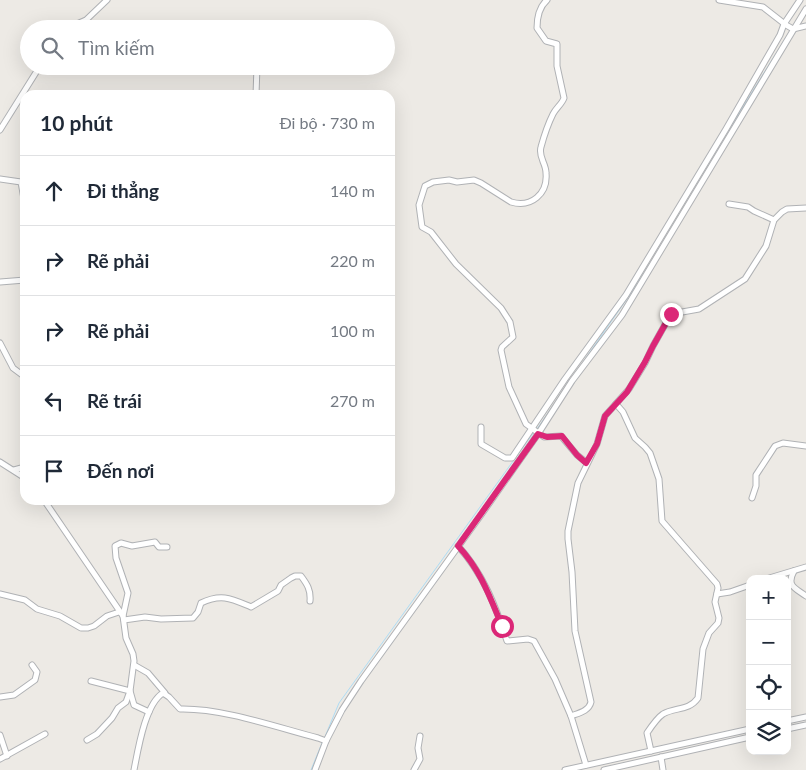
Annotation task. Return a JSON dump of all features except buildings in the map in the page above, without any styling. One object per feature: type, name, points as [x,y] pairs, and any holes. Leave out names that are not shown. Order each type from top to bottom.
[{"type":"street","points":[[86,20],[107,0]]},
{"type":"street","points":[[548,0],[539,12],[537,28],[546,41],[557,44],[557,66],[564,98],[554,112],[540,148],[546,173],[544,188],[535,199],[518,204],[511,202],[474,180],[433,182],[424,188],[420,202],[423,228],[431,232],[456,264],[498,305],[510,322],[513,337],[501,350],[508,383],[524,421],[535,431],[547,437],[562,436],[586,463]]},
{"type":"street","points":[[719,0],[763,7],[785,25],[794,29],[806,26]]},
{"type":"street","points":[[482,427],[481,444],[508,459],[512,458],[535,431],[565,379],[615,311],[726,129],[800,0]]},
{"type":"street","points":[[315,770],[325,741],[361,680],[458,546],[535,431],[622,315],[806,10]]},
{"type":"street","points":[[25,90],[34,75]]},
{"type":"street","points":[[256,90],[257,75]]},
{"type":"street","points":[[0,130],[20,98]]},
{"type":"street","points":[[0,179],[20,182]]},
{"type":"street","points":[[729,204],[748,207],[774,220]]},
{"type":"street","points":[[571,716],[586,710],[590,707],[591,702],[575,631],[568,531],[578,483],[586,463],[597,444],[605,416],[627,392],[671,314],[699,309],[747,278],[766,246],[774,220],[787,209],[806,208]]},
{"type":"street","points":[[654,245],[660,251]]},
{"type":"street","points":[[0,282],[20,280]]},
{"type":"street","points":[[0,343],[13,368],[20,373]]},
{"type":"street","points":[[616,404],[623,412],[634,438],[650,453],[659,479],[662,521],[717,584],[715,602],[719,618],[709,633],[703,649],[698,698],[688,706],[665,713],[660,717],[647,733],[651,751]]},
{"type":"street","points":[[752,498],[756,486],[756,475],[775,446],[782,443],[806,446]]},
{"type":"street","points":[[0,462],[20,474]]},
{"type":"street","points":[[14,470],[20,469]]},
{"type":"street","points":[[47,505],[122,616]]},
{"type":"street","points":[[87,740],[97,734],[127,700],[134,665],[133,654],[124,632],[122,616],[128,593],[116,558],[115,546],[121,543],[132,546],[155,542],[159,547],[167,547]]},
{"type":"street","points":[[458,546],[473,562],[485,584],[507,641],[528,639],[534,641],[555,679],[571,716],[586,765]]},
{"type":"street","points":[[780,575],[806,567]]},
{"type":"street","points":[[794,571],[790,582],[794,588],[806,596]]},
{"type":"street","points":[[0,594],[25,600],[37,609],[60,616],[81,628],[94,626],[107,616],[161,619],[193,618],[198,612],[201,603],[221,598],[240,601],[251,607],[278,591],[281,585],[296,576],[301,576],[308,586],[310,600]]},
{"type":"street","points":[[717,594],[746,586]]},
{"type":"street","points":[[0,697],[14,695],[35,680],[37,672],[32,664]]},
{"type":"street","points":[[134,665],[148,673],[180,709],[206,710],[325,741]]},
{"type":"street","points":[[91,681],[130,691]]},
{"type":"street","points":[[130,691],[134,705],[149,712]]},
{"type":"street","points":[[134,770],[149,712],[155,700],[160,695],[166,694]]},
{"type":"street","points":[[791,720],[806,717]]},
{"type":"street","points":[[791,728],[806,726]]},
{"type":"street","points":[[565,770],[746,730]]},
{"type":"street","points":[[0,759],[45,734]]},
{"type":"street","points":[[0,735],[7,756]]},
{"type":"street","points":[[414,770],[420,759],[418,748],[420,736]]},
{"type":"street","points":[[604,770],[746,738]]},
{"type":"street","points":[[661,757],[663,770]]},
{"type":"waterway","points":[[702,173],[788,34]]},
{"type":"waterway","points":[[581,365],[631,293],[650,260]]},
{"type":"waterway","points":[[537,429],[559,397]]},
{"type":"waterway","points":[[324,739],[339,703],[534,432]]},
{"type":"waterway","points":[[311,770],[322,743]]},
{"type":"route","points":[[502,626],[485,584],[473,562],[458,546],[538,434],[544,437],[562,436],[586,463],[597,444],[605,416],[627,392],[671,314]]}]
